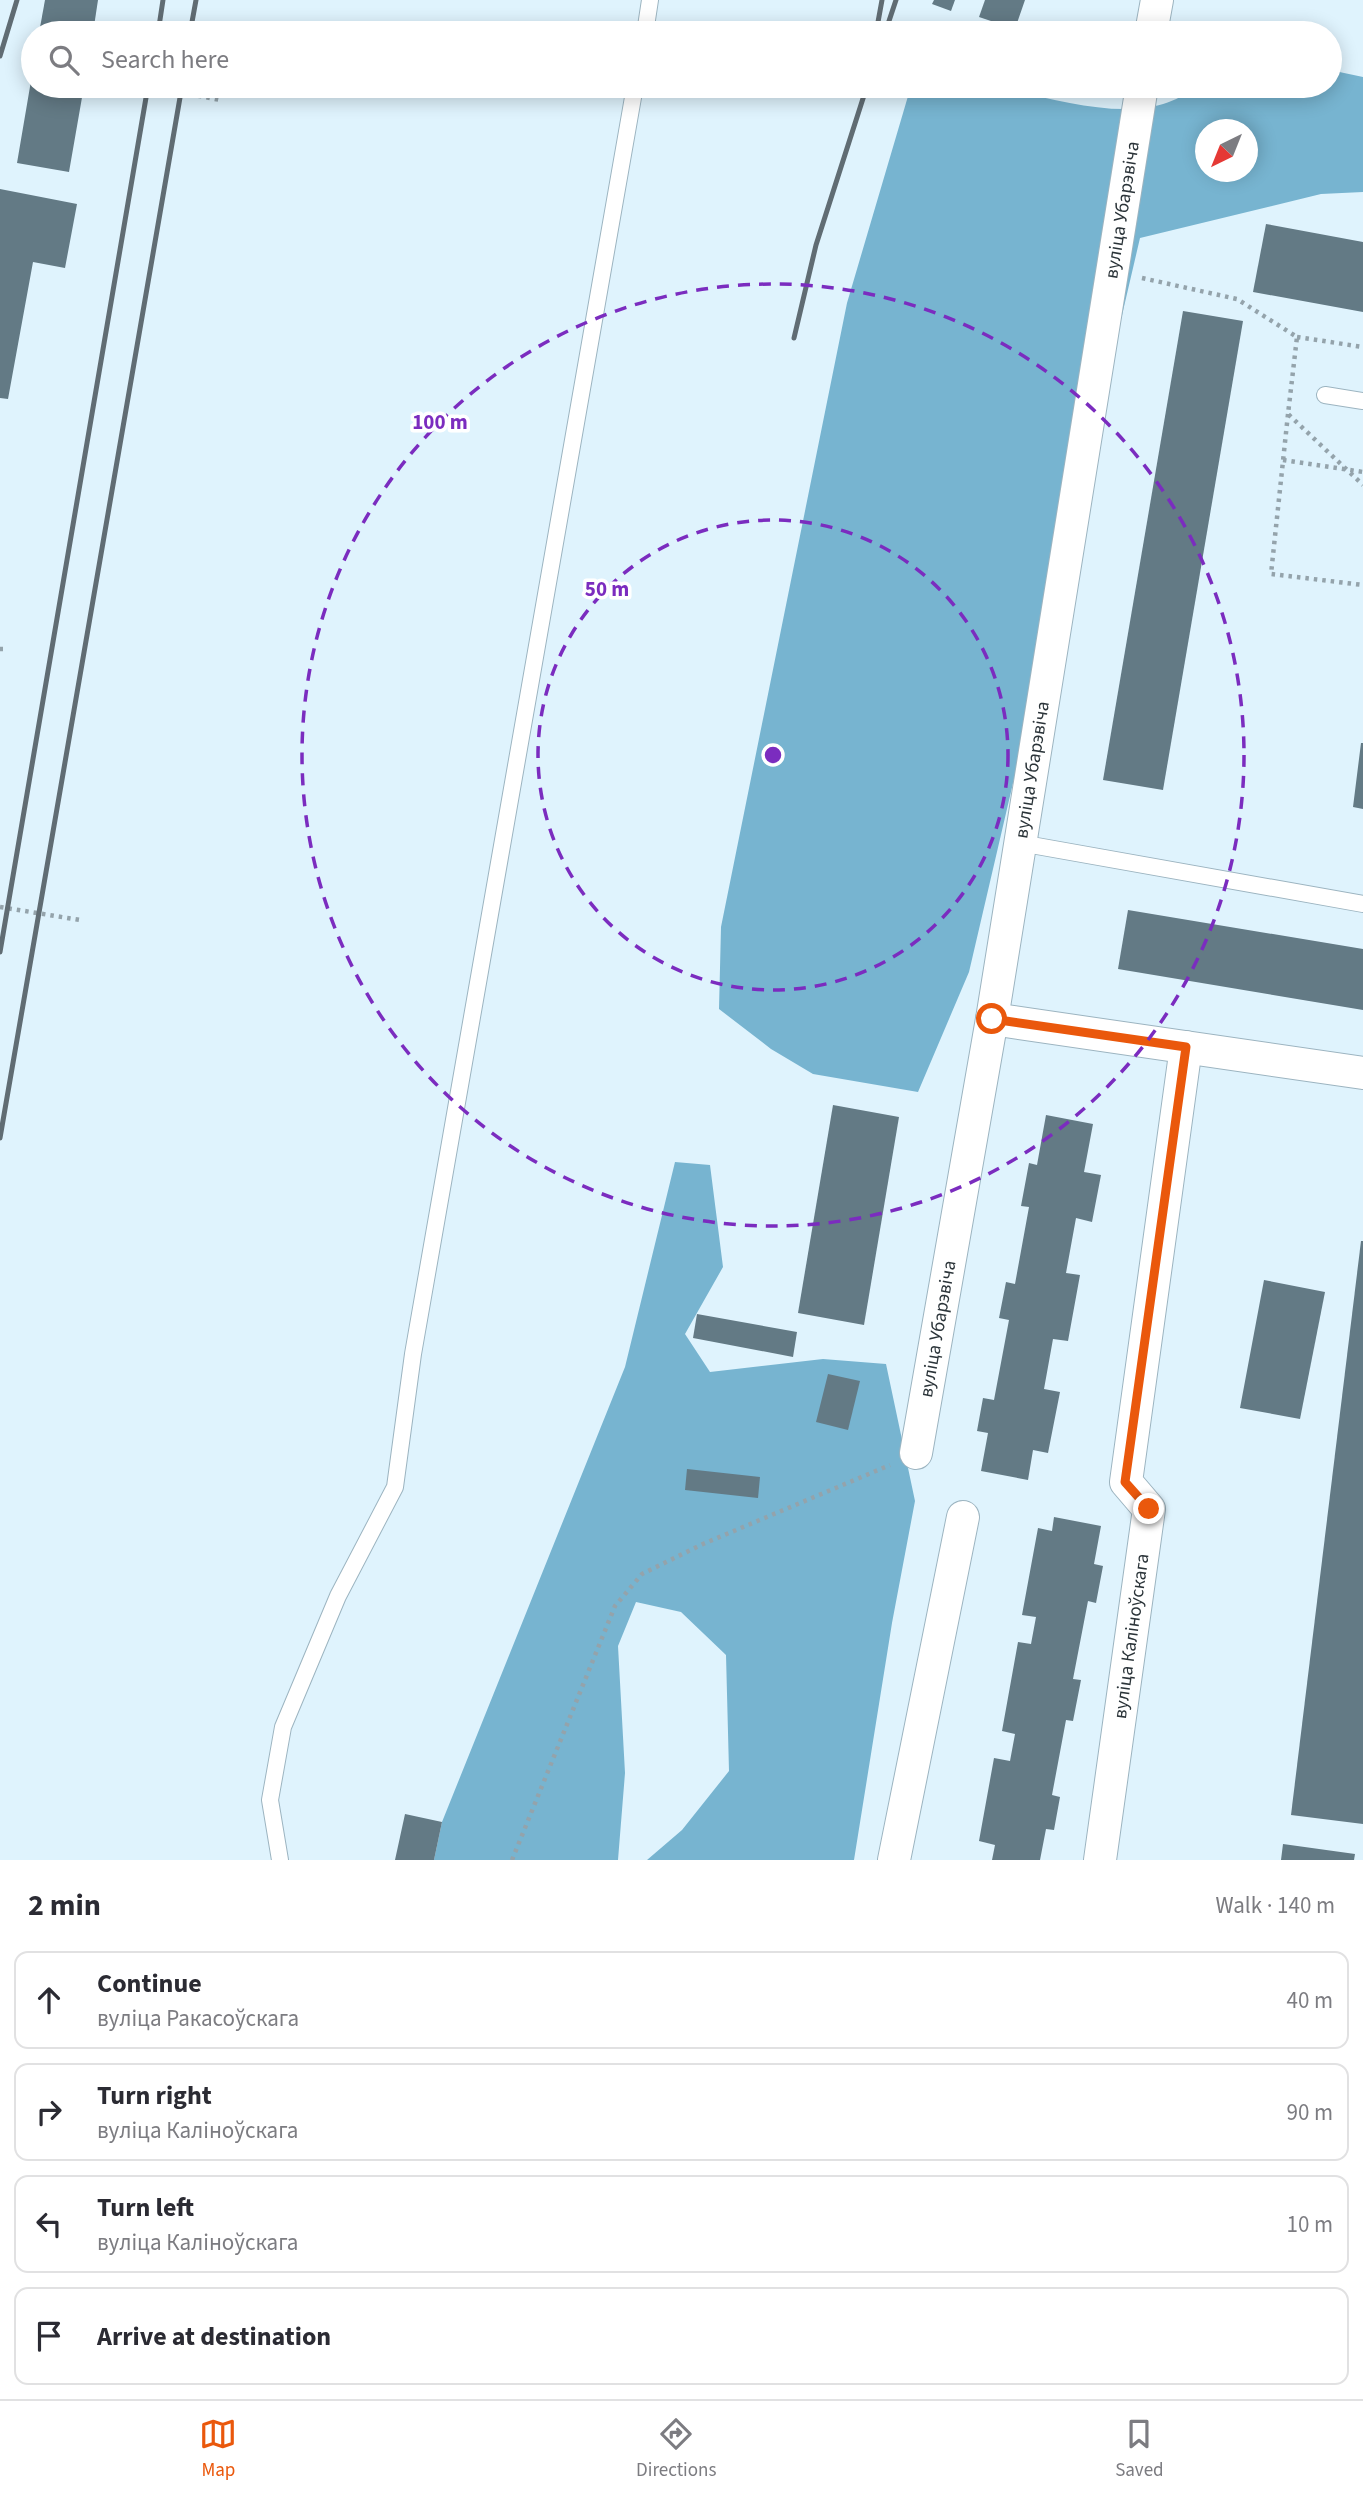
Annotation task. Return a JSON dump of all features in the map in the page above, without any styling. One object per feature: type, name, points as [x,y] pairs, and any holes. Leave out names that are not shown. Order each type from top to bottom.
[{"type":"street","points":[[1153,21],[1157,0]]},
{"type":"street","name":"вуліца Убарэвіча","points":[[916,1453],[992,1019],[1140,98]]},
{"type":"street","points":[[992,1019],[1363,1073]]},
{"type":"street","name":"вуліца Каліноўскага","points":[[1101,1860],[1149,1509],[1125,1482],[1186,1047]]},
{"type":"street","points":[[894,1860],[963,1517]]},
{"type":"lane","points":[[647,21],[650,0]]},
{"type":"lane","points":[[280,1860],[270,1800],[282,1727],[338,1596],[395,1487],[416,1340],[633,98]]},
{"type":"lane","points":[[1325,395],[1363,401]]},
{"type":"lane","points":[[1020,843],[1363,904]]},
{"type":"path","points":[[210,98],[220,100]]},
{"type":"path","points":[[1111,271],[1237,299],[1297,337],[1363,346]]},
{"type":"path","points":[[1297,337],[1271,575],[1363,585]]},
{"type":"path","points":[[1288,414],[1363,485]]},
{"type":"path","points":[[1283,460],[1363,472]]},
{"type":"path","points":[[0,907],[80,920]]},
{"type":"path","points":[[512,1860],[615,1606],[642,1574],[703,1544],[916,1453]]},
{"type":"shaded area","points":[[1342,73],[1363,77],[1363,192],[1321,194],[1140,238],[969,972],[918,1092],[813,1074],[771,1049],[719,1009],[721,927],[847,303],[907,98],[1046,98],[1095,107],[1150,107],[1177,98],[1342,98]]},
{"type":"shaded area","points":[[675,1162],[710,1165],[723,1267],[685,1334],[710,1372],[823,1359],[886,1364],[915,1501],[892,1623],[854,1860],[647,1860],[682,1830],[729,1771],[726,1655],[681,1612],[636,1602],[618,1646],[625,1773],[618,1860],[434,1860],[442,1822],[625,1367]]},
{"type":"building","points":[[45,0],[98,0],[95,21],[41,21]]},
{"type":"building","points":[[934,0],[955,0],[951,11],[932,4]]},
{"type":"building","points":[[985,0],[1025,0],[1018,21],[991,21],[979,17]]},
{"type":"building","points":[[28,98],[82,98],[69,172],[17,163]]},
{"type":"building","points":[[0,189],[77,204],[65,268],[33,262],[8,399],[0,398]]},
{"type":"building","points":[[1266,224],[1363,242],[1363,312],[1253,292]]},
{"type":"building","points":[[1183,311],[1243,321],[1163,790],[1103,780]]},
{"type":"building","points":[[1363,743],[1363,809],[1353,807]]},
{"type":"building","points":[[1128,910],[1363,949],[1363,1010],[1118,969]]},
{"type":"building","points":[[833,1105],[899,1117],[864,1325],[798,1313]]},
{"type":"building","points":[[1046,1115],[1093,1124],[1084,1172],[1101,1175],[1092,1222],[1076,1218],[1066,1273],[1080,1275],[1068,1341],[1053,1339],[1044,1389],[1060,1392],[1048,1453],[1033,1450],[1028,1480],[981,1471],[988,1433],[977,1431],[983,1398],[994,1400],[1009,1320],[999,1318],[1006,1282],[1015,1284],[1029,1207],[1021,1206],[1029,1163],[1037,1165]]},
{"type":"building","points":[[1363,1241],[1363,1824],[1291,1815]]},
{"type":"building","points":[[1264,1280],[1325,1292],[1300,1419],[1240,1408]]},
{"type":"building","points":[[697,1314],[797,1332],[793,1357],[693,1338]]},
{"type":"building","points":[[828,1374],[860,1381],[848,1430],[816,1422]]},
{"type":"building","points":[[687,1469],[760,1477],[758,1498],[685,1490]]},
{"type":"building","points":[[1054,1517],[1101,1526],[1094,1564],[1103,1566],[1096,1603],[1088,1601],[1073,1679],[1081,1680],[1073,1721],[1066,1720],[1052,1795],[1060,1797],[1054,1830],[1046,1829],[1040,1860],[992,1860],[995,1845],[979,1841],[994,1758],[1010,1761],[1015,1734],[1002,1731],[1018,1642],[1031,1644],[1036,1617],[1022,1615],[1038,1528],[1052,1531]]},
{"type":"building","points":[[405,1814],[442,1822],[434,1860],[395,1860]]},
{"type":"building","points":[[1283,1844],[1355,1854],[1354,1860],[1281,1860]]},
{"type":"railway","points":[[0,56],[17,0]]},
{"type":"railway","points":[[160,21],[163,0]]},
{"type":"railway","points":[[192,21],[196,0]]},
{"type":"railway","points":[[878,21],[882,0]]},
{"type":"railway","points":[[889,21],[896,0]]},
{"type":"railway","points":[[0,952],[146,98]]},
{"type":"railway","points":[[0,1138],[180,98]]},
{"type":"railway","points":[[794,338],[816,245],[863,98]]},
{"type":"route","points":[[992,1019],[1186,1047],[1125,1482],[1149,1509]]}]
